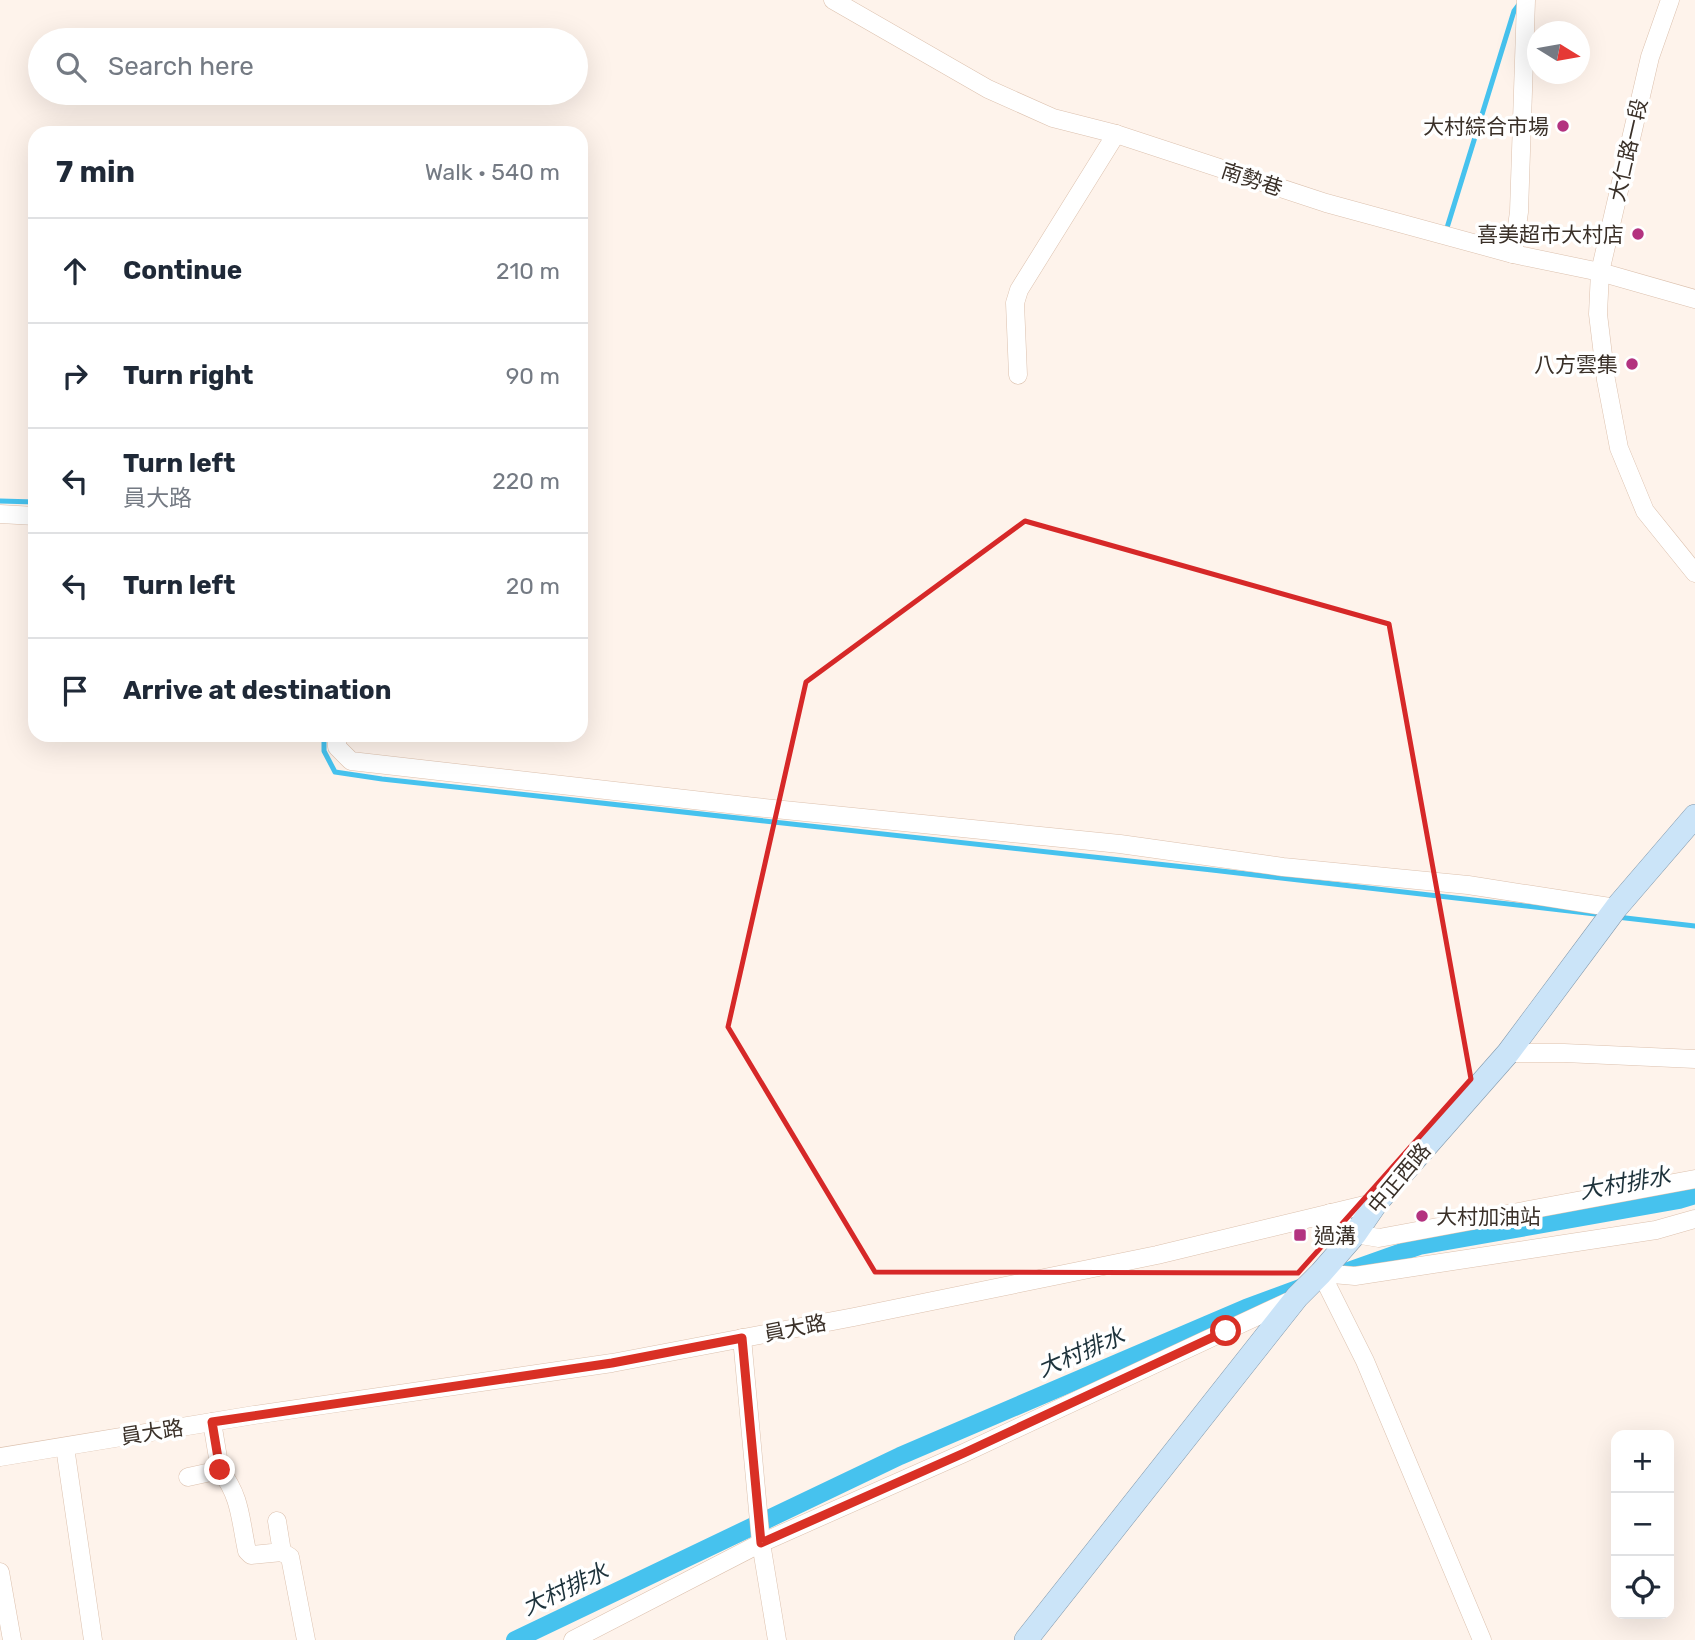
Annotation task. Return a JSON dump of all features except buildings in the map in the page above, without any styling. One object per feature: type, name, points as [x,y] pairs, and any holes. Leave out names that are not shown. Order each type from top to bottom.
[{"type":"main road","name":"中正西路","points":[[1026,1640],[1297,1297],[1355,1234],[1377,1202],[1508,1054],[1616,908],[1695,816]]},
{"type":"street","name":"南勢巷","points":[[832,0],[988,89],[1053,118],[1115,134],[1325,204],[1513,254],[1600,272],[1695,299]]},
{"type":"street","points":[[1513,254],[1519,212],[1525,0]]},
{"type":"street","name":"大仁路一段","points":[[1670,0],[1650,57],[1600,272],[1598,314],[1606,380],[1619,448],[1645,511],[1695,573]]},
{"type":"street","points":[[1018,375],[1015,303],[1019,290],[1115,134]]},
{"type":"street","points":[[0,514],[28,516]]},
{"type":"street","points":[[337,742],[337,747],[351,761],[769,809],[1119,844],[1283,867],[1468,885],[1616,908]]},
{"type":"street","points":[[1508,1054],[1564,1053],[1695,1059]]},
{"type":"street","points":[[1331,1213],[1355,1234],[1379,1238],[1695,1179]]},
{"type":"street","name":"員大路","points":[[0,1457],[212,1422],[612,1363],[1144,1258],[1377,1202]]},
{"type":"street","points":[[1321,1273],[1355,1276],[1656,1230],[1695,1219]]},
{"type":"street","points":[[1321,1273],[1365,1361],[1482,1640]]},
{"type":"street","points":[[573,1640],[761,1543],[964,1453],[1297,1297]]},
{"type":"street","points":[[742,1338],[761,1543],[777,1640]]},
{"type":"street","points":[[212,1422],[220,1470],[232,1486],[241,1512],[247,1550],[251,1555],[257,1556],[282,1552],[290,1557],[306,1640]]},
{"type":"street","points":[[65,1447],[93,1640]]},
{"type":"street","points":[[188,1477],[220,1470]]},
{"type":"street","points":[[277,1521],[282,1552]]},
{"type":"street","points":[[0,1572],[12,1640]]},
{"type":"highlighted area","points":[[1025,521],[1389,624],[1471,1079],[1298,1273],[875,1272],[728,1027],[806,682]]},
{"type":"waterway","points":[[1446,231],[1514,11],[1520,3]]},
{"type":"waterway","points":[[0,501],[28,502]]},
{"type":"waterway","points":[[324,742],[324,751],[335,772],[382,779],[1604,915]]},
{"type":"waterway","points":[[1617,917],[1695,926]]},
{"type":"waterway","name":"大村排水","points":[[1340,1274],[1419,1246],[1695,1195]]},
{"type":"waterway","name":"大村排水","points":[[515,1640],[900,1456],[1246,1308],[1303,1287]]},
{"type":"place","name":"大村綜合市場","points":[[1563,126]]},
{"type":"place","name":"喜美超市大村店","points":[[1638,234]]},
{"type":"place","name":"八方雲集","points":[[1632,364]]},
{"type":"place","name":"大村加油站","points":[[1422,1216]]},
{"type":"place","name":"過溝","points":[[1300,1235]]},
{"type":"route","points":[[220,1470],[212,1422],[612,1363],[742,1338],[761,1543],[964,1453],[1226,1331]]}]
